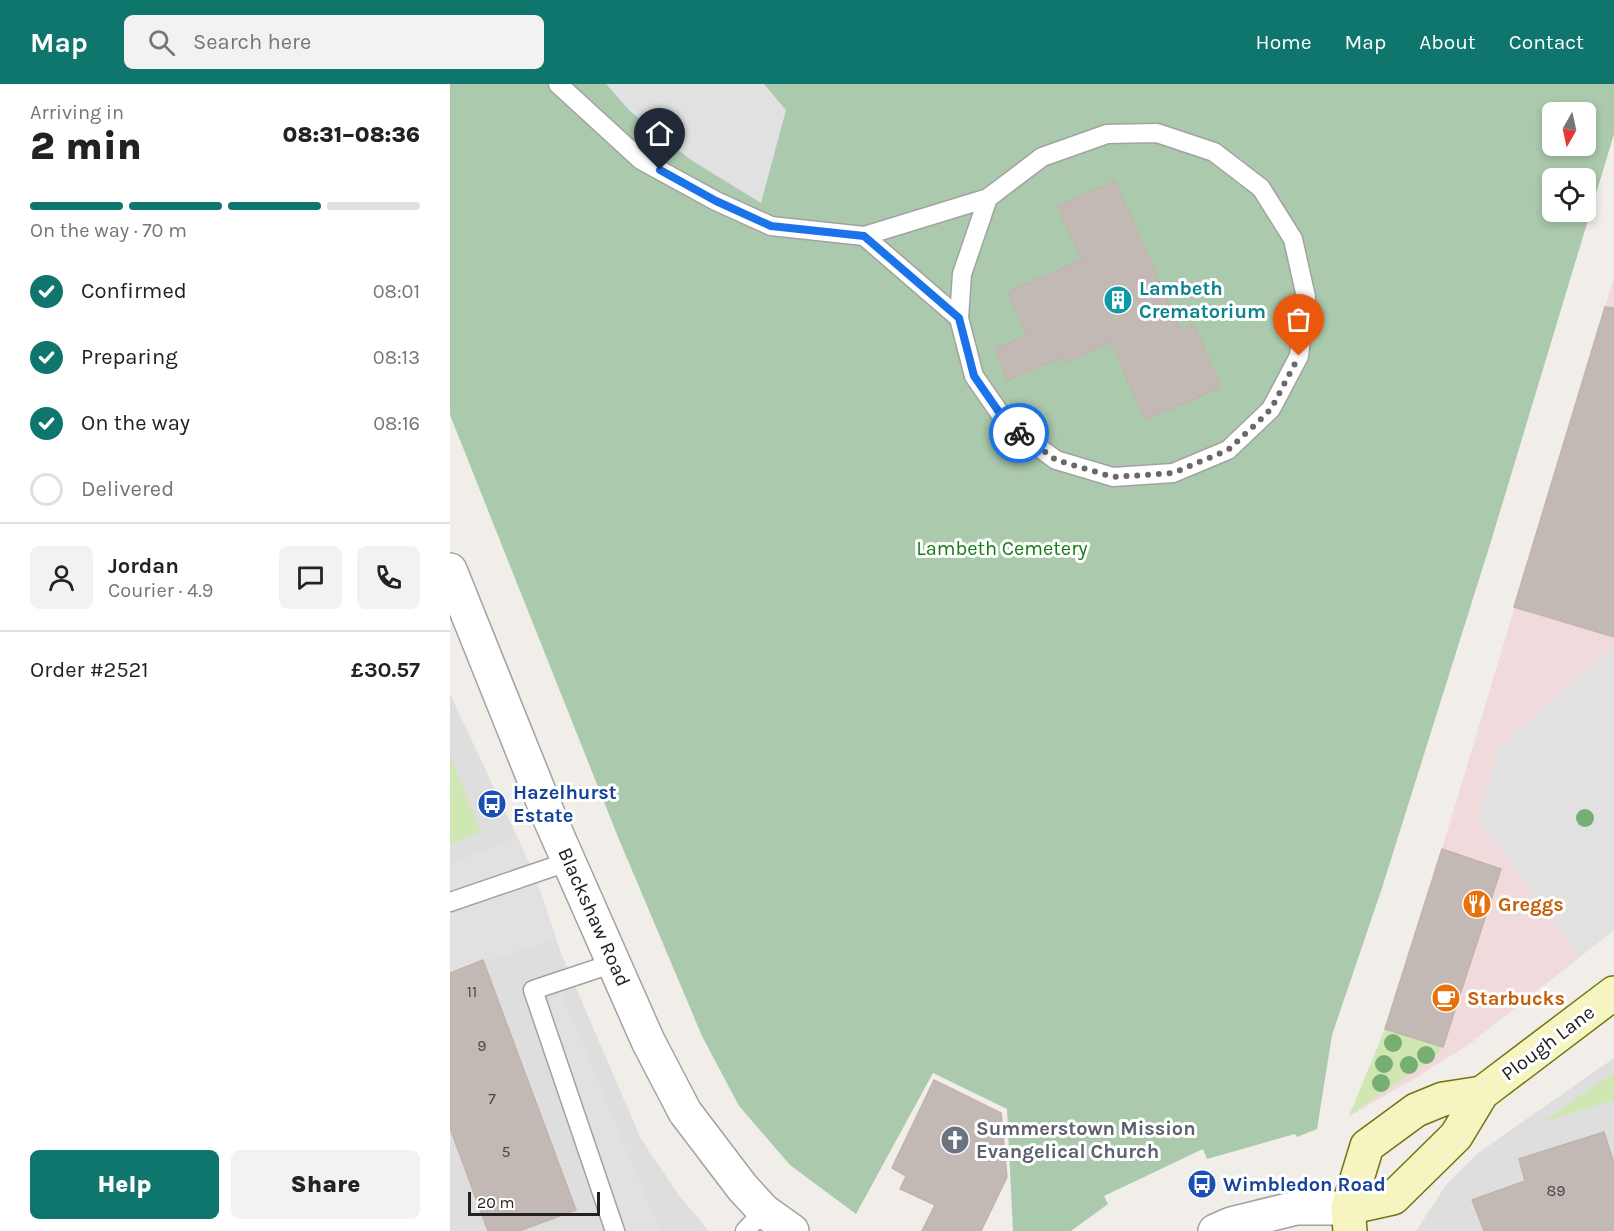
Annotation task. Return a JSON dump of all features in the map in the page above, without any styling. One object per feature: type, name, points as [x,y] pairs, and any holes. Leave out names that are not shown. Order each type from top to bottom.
[{"type":"main road","name":"Plough Lane","points":[[1349,1219],[1393,1198],[1456,1136],[1482,1093],[1614,993]]},
{"type":"main road","name":"Plough Lane","points":[[1349,1219],[1367,1146],[1416,1110],[1443,1099],[1482,1093]]},
{"type":"street","name":"Blackshaw Road","points":[[450,570],[550,819],[648,1041],[685,1112],[742,1187],[754,1221],[792,1231]]},
{"type":"street","points":[[1215,1231],[1231,1224],[1296,1208],[1349,1219]]},
{"type":"lane","points":[[558,84],[641,160],[716,201],[771,226],[864,236],[988,198],[1042,157],[1107,134],[1157,133],[1214,152],[1261,188],[1293,239],[1306,297],[1299,356],[1271,409],[1228,450],[1173,473],[1113,477],[1056,460],[1008,425],[974,376],[959,318],[962,274],[988,198]]},
{"type":"lane","points":[[864,236],[959,318]]},
{"type":"lane","points":[[450,902],[570,861]]},
{"type":"lane","points":[[614,963],[533,990],[615,1231]]},
{"type":"shaded area","points":[[606,84],[764,84],[786,110],[761,203],[691,160],[630,111]]},
{"type":"shaded area","points":[[1614,277],[1614,930],[1471,1043],[1350,1116],[1396,1002]]},
{"type":"shaded area","points":[[1612,647],[1614,648],[1614,930],[1580,957],[1478,819],[1499,748]]},
{"type":"shaded area","name":"Hazelhurst Estate","points":[[450,694],[534,873],[561,953],[641,1139],[678,1194],[709,1231],[450,1231]]},
{"type":"shaded area","points":[[517,838],[534,873],[556,938],[450,973],[450,864]]},
{"type":"shaded area","points":[[562,994],[660,1231],[622,1231],[545,1005]]},
{"type":"shaded area","points":[[1614,1058],[1614,1231],[1416,1231],[1446,1185],[1478,1153]]},
{"type":"green space","name":"Lambeth Cemetery","points":[[450,84],[1614,84],[1614,134],[1596,194],[1596,168],[1542,168],[1542,222],[1587,222],[1492,538],[1382,888],[1332,1035],[1317,1129],[1297,1137],[1295,1134],[1207,1159],[1203,1149],[1104,1196],[1108,1204],[1071,1231],[1013,1231],[1007,1109],[933,1073],[856,1214],[790,1165],[739,1106],[702,1036],[618,837],[450,415]]},
{"type":"green space","points":[[450,755],[481,832],[450,844]]},
{"type":"green space","points":[[1385,1029],[1443,1047],[1437,1055],[1349,1116]]},
{"type":"green space","points":[[1614,1072],[1614,1100],[1541,1123]]},
{"type":"building","name":"Lambeth Crematorium","points":[[1115,181],[1181,331],[1194,325],[1221,387],[1145,420],[1111,342],[1064,363],[1061,357],[1008,380],[995,349],[1027,335],[1008,292],[1082,260],[1058,206]]},
{"type":"building","points":[[1605,307],[1614,308],[1614,637],[1514,607]]},
{"type":"building","points":[[1442,849],[1501,869],[1443,1047],[1385,1029]]},
{"type":"building","points":[[483,960],[576,1210],[519,1231],[488,1231],[450,1128],[450,973]]},
{"type":"building","name":"Summerstown Mission Evangelical Church","points":[[934,1080],[1001,1113],[1007,1177],[981,1231],[922,1231],[935,1205],[900,1189],[906,1176],[892,1168]]},
{"type":"building","points":[[1604,1132],[1614,1163],[1614,1231],[1484,1231],[1472,1200],[1525,1181],[1519,1159]]},
{"type":"way so far","points":[[1019,433],[1056,460],[1113,477],[1173,473],[1228,450],[1271,409],[1299,356]]},
{"type":"place","name":"Lambeth Crematorium","points":[[1118,300]]},
{"type":"place","name":"Hazelhurst Estate","points":[[492,804]]},
{"type":"place","name":"Greggs","points":[[1477,904]]},
{"type":"place","name":"Starbucks","points":[[1446,998]]},
{"type":"place","name":"Summerstown Mission Evangelical Church","points":[[955,1140]]},
{"type":"place","name":"Wimbledon Road","points":[[1202,1184]]},
{"type":"route","points":[[660,170],[716,201],[771,226],[864,236],[959,318],[974,376],[1008,425],[1019,433]]}]
